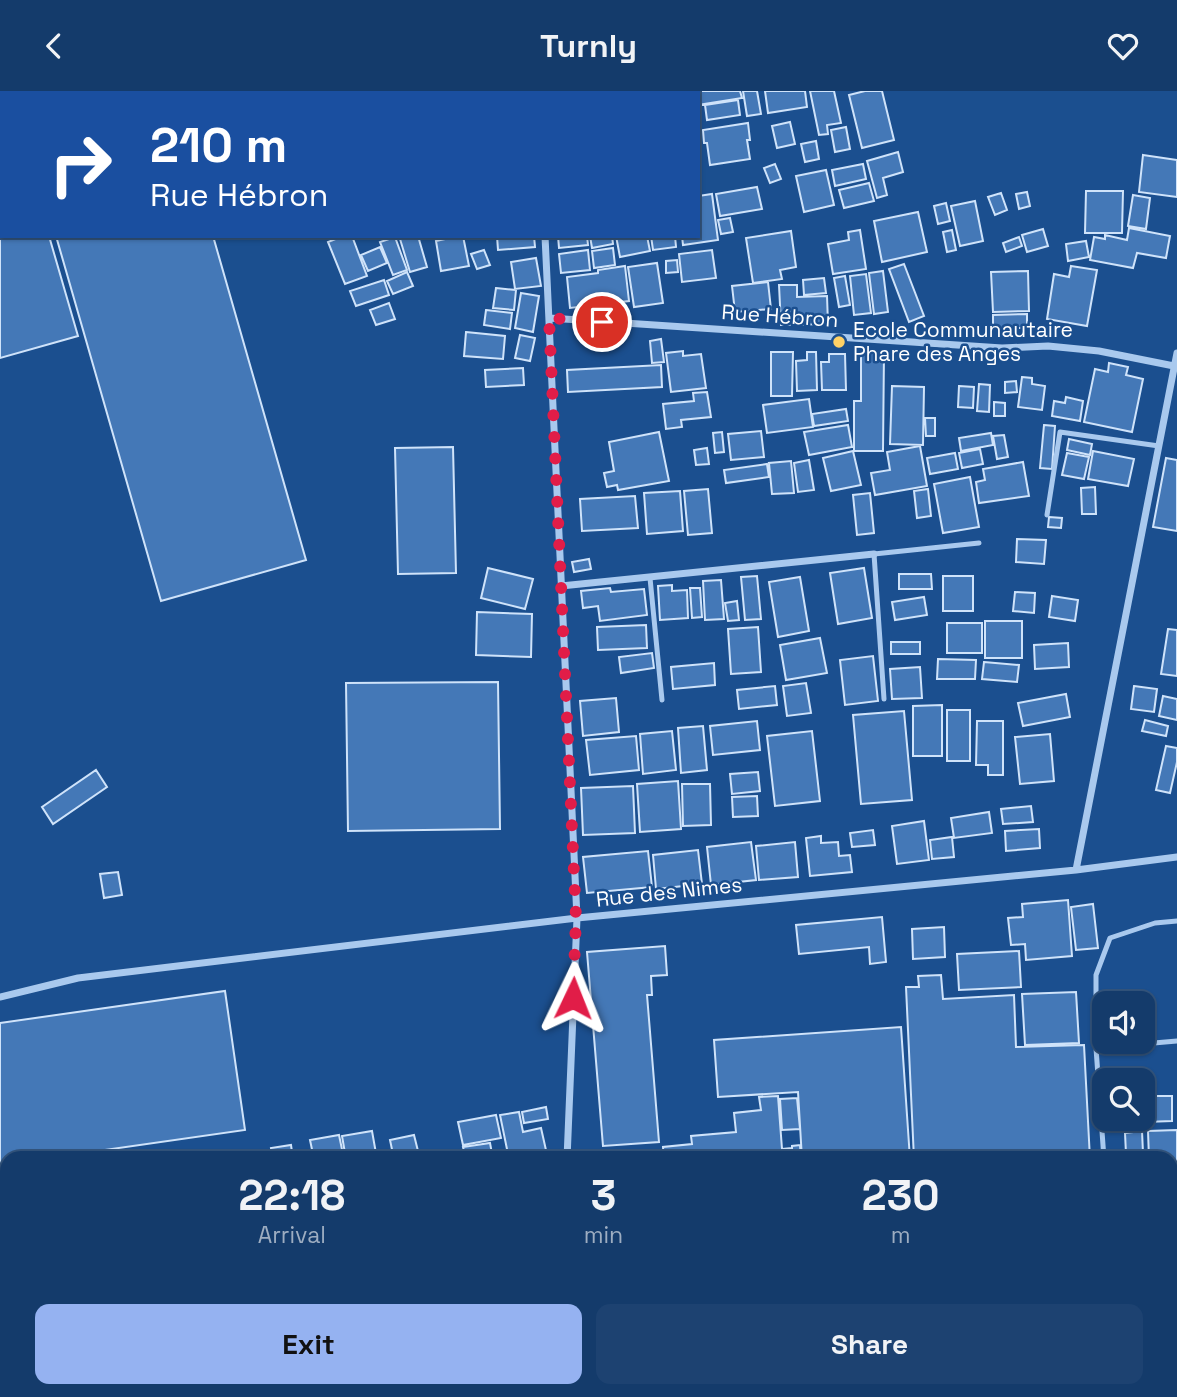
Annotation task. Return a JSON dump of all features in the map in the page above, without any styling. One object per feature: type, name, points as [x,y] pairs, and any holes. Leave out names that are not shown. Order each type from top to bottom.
[{"type":"street","points":[[545,238],[576,918],[567,1151]]},
{"type":"street","name":"Rue Hébron","points":[[549,318],[1002,348],[1048,346],[1099,351],[1174,366]]},
{"type":"street","points":[[1076,870],[1177,353]]},
{"type":"street","points":[[561,586],[874,554]]},
{"type":"street","name":"Rue des Nimes","points":[[0,997],[78,978],[576,918],[1076,870],[1177,857]]},
{"type":"lane","points":[[1047,515],[1060,432],[1159,446]]},
{"type":"lane","points":[[884,699],[874,554],[979,543]]},
{"type":"lane","points":[[650,577],[662,700]]},
{"type":"lane","points":[[1096,991],[1096,975],[1110,938],[1154,923],[1177,921]]},
{"type":"lane","points":[[1155,1043],[1177,1041]]},
{"type":"lane","points":[[1096,1054],[1103,1151]]},
{"type":"building","points":[[700,91],[740,91],[742,98],[700,105]]},
{"type":"building","points":[[743,91],[757,91],[761,114],[747,116]]},
{"type":"building","points":[[765,91],[805,91],[807,107],[768,113]]},
{"type":"building","points":[[810,91],[834,91],[841,123],[827,125],[828,134],[819,135]]},
{"type":"building","points":[[882,91],[894,140],[862,148],[849,95]]},
{"type":"building","points":[[738,100],[740,115],[707,120],[705,105]]},
{"type":"building","points":[[790,122],[795,144],[777,148],[772,126]]},
{"type":"building","points":[[748,123],[750,159],[710,165],[703,130]]},
{"type":"building","points":[[846,127],[850,149],[835,152],[831,130]]},
{"type":"building","points":[[816,141],[819,159],[805,162],[801,144]]},
{"type":"building","points":[[898,152],[903,172],[883,178],[887,195],[877,198],[867,161]]},
{"type":"building","points":[[1143,155],[1177,160],[1177,197],[1139,192]]},
{"type":"building","points":[[775,164],[781,179],[770,183],[764,168]]},
{"type":"building","points":[[863,164],[866,179],[835,186],[832,170]]},
{"type":"building","points":[[826,170],[834,205],[804,212],[796,176]]},
{"type":"building","points":[[869,183],[874,201],[844,208],[839,190]]},
{"type":"building","points":[[757,187],[762,209],[720,216],[716,194]]},
{"type":"building","points":[[1086,191],[1123,191],[1122,233],[1085,233]]},
{"type":"building","points":[[1027,192],[1030,206],[1019,209],[1016,194]]},
{"type":"building","points":[[1001,193],[1007,210],[995,215],[988,197]]},
{"type":"building","points":[[712,194],[718,240],[683,245],[682,238],[700,238],[700,196]]},
{"type":"building","points":[[1133,195],[1150,198],[1146,229],[1128,226]]},
{"type":"building","points":[[975,201],[983,241],[960,246],[951,206]]},
{"type":"building","points":[[946,203],[950,221],[938,224],[934,206]]},
{"type":"building","points":[[918,212],[927,252],[882,262],[874,221]]},
{"type":"building","points":[[730,218],[733,232],[721,234],[718,220]]},
{"type":"building","points":[[1129,228],[1170,236],[1166,258],[1137,253],[1133,268],[1090,260],[1094,237],[1105,239],[1105,235],[1127,240]]},
{"type":"building","points":[[1043,229],[1048,246],[1027,252],[1022,235]]},
{"type":"building","points":[[860,230],[866,269],[833,274],[828,244],[849,240],[848,232]]},
{"type":"building","points":[[952,230],[956,250],[947,252],[943,232]]},
{"type":"building","points":[[791,231],[796,267],[780,270],[782,279],[753,283],[746,238]]},
{"type":"building","points":[[1019,237],[1022,246],[1006,252],[1003,243]]},
{"type":"building","points":[[0,238],[50,238],[78,336],[0,358]]},
{"type":"building","points":[[57,238],[214,238],[306,560],[161,601]]},
{"type":"building","points":[[338,238],[353,238],[367,276],[345,284],[328,242]]},
{"type":"building","points":[[395,238],[407,270],[393,275],[380,242]]},
{"type":"building","points":[[419,238],[427,267],[410,272],[400,239]]},
{"type":"building","points":[[463,238],[469,266],[441,271],[436,241]]},
{"type":"building","points":[[497,238],[534,238],[535,247],[498,250]]},
{"type":"building","points":[[558,238],[587,238],[588,245],[559,248]]},
{"type":"building","points":[[590,238],[612,238],[613,244],[592,248]]},
{"type":"building","points":[[616,238],[647,238],[650,251],[620,257]]},
{"type":"building","points":[[651,238],[675,238],[676,247],[653,250]]},
{"type":"building","points":[[1086,241],[1089,257],[1068,261],[1066,244]]},
{"type":"building","points":[[380,247],[387,263],[368,271],[361,255]]},
{"type":"building","points":[[613,248],[615,265],[594,268],[592,251]]},
{"type":"building","points":[[484,250],[490,265],[477,269],[471,254]]},
{"type":"building","points":[[588,250],[590,270],[561,273],[559,254]]},
{"type":"building","points":[[712,250],[716,278],[682,282],[679,254]]},
{"type":"building","points":[[536,258],[541,286],[515,289],[511,262]]},
{"type":"building","points":[[677,260],[678,272],[666,273],[666,261]]},
{"type":"building","points":[[657,263],[663,303],[634,307],[628,267]]},
{"type":"building","points":[[904,264],[924,316],[909,322],[889,269]]},
{"type":"building","points":[[625,266],[629,301],[570,308],[567,277]]},
{"type":"building","points":[[1071,266],[1097,270],[1087,326],[1047,319],[1054,274],[1069,277]]},
{"type":"building","points":[[883,271],[888,312],[874,314],[869,273]]},
{"type":"building","points":[[1028,271],[1029,311],[993,312],[991,272]]},
{"type":"building","points":[[407,272],[413,286],[393,294],[387,281]]},
{"type":"building","points":[[866,274],[871,313],[854,315],[850,276]]},
{"type":"building","points":[[845,276],[850,305],[839,307],[834,278]]},
{"type":"building","points":[[824,278],[826,293],[804,295],[803,280]]},
{"type":"building","points":[[384,280],[389,295],[356,306],[350,291]]},
{"type":"building","points":[[768,282],[771,309],[735,312],[732,286]]},
{"type":"building","points":[[779,285],[797,285],[797,297],[827,296],[828,324],[781,325]]},
{"type":"building","points":[[496,288],[516,290],[514,310],[493,308]]},
{"type":"building","points":[[521,293],[539,296],[533,332],[515,328]]},
{"type":"building","points":[[389,303],[395,319],[376,325],[370,310]]},
{"type":"building","points":[[486,310],[512,313],[510,329],[484,325]]},
{"type":"building","points":[[1027,314],[1027,328],[993,328],[993,315]]},
{"type":"building","points":[[466,332],[505,336],[503,359],[464,356]]},
{"type":"building","points":[[520,335],[535,338],[530,361],[515,358]]},
{"type":"building","points":[[661,339],[664,362],[652,363],[650,341]]},
{"type":"building","points":[[683,351],[683,356],[701,354],[706,388],[671,392],[666,353]]},
{"type":"building","points":[[771,352],[793,352],[792,396],[771,396]]},
{"type":"building","points":[[807,352],[816,352],[817,390],[797,391],[796,361],[807,360]]},
{"type":"building","points":[[861,352],[884,352],[883,451],[854,451],[854,401],[861,401]]},
{"type":"building","points":[[829,354],[845,354],[846,390],[822,390],[821,362],[829,362]]},
{"type":"building","points":[[1109,363],[1128,367],[1126,375],[1143,379],[1132,432],[1084,422],[1095,369],[1108,372]]},
{"type":"building","points":[[661,365],[662,387],[568,392],[567,370]]},
{"type":"building","points":[[523,368],[524,385],[486,387],[485,370]]},
{"type":"building","points":[[1022,377],[1032,378],[1032,384],[1045,386],[1042,410],[1018,407]]},
{"type":"building","points":[[1016,381],[1017,392],[1005,393],[1005,382]]},
{"type":"building","points":[[979,384],[990,385],[989,412],[977,411]]},
{"type":"building","points":[[892,386],[924,387],[923,445],[890,444]]},
{"type":"building","points":[[959,386],[974,387],[973,408],[958,407]]},
{"type":"building","points":[[707,392],[711,417],[681,420],[682,427],[666,429],[663,404],[694,401],[693,393]]},
{"type":"building","points":[[1066,397],[1083,401],[1080,421],[1052,416],[1054,401],[1065,403]]},
{"type":"building","points":[[809,399],[813,427],[767,433],[763,405]]},
{"type":"building","points":[[994,402],[1005,403],[1005,416],[994,416]]},
{"type":"building","points":[[846,409],[848,421],[814,426],[812,414]]},
{"type":"building","points":[[925,418],[935,418],[935,436],[926,436]]},
{"type":"building","points":[[848,425],[852,447],[809,455],[804,432]]},
{"type":"building","points":[[1044,425],[1055,426],[1052,469],[1040,468]]},
{"type":"building","points":[[761,431],[764,457],[731,460],[728,434]]},
{"type":"building","points":[[659,432],[669,481],[618,490],[617,485],[607,487],[604,473],[614,471],[609,442]]},
{"type":"building","points":[[722,432],[724,452],[715,453],[713,433]]},
{"type":"building","points":[[991,433],[993,445],[961,451],[959,438]]},
{"type":"building","points":[[1004,435],[1008,457],[997,459],[993,436]]},
{"type":"building","points":[[1069,439],[1092,444],[1090,455],[1067,450]]},
{"type":"building","points":[[920,446],[927,486],[875,495],[871,473],[890,470],[887,452]]},
{"type":"building","points":[[453,447],[456,573],[398,574],[395,448]]},
{"type":"building","points":[[707,448],[709,464],[696,465],[694,450]]},
{"type":"building","points":[[980,449],[983,464],[962,468],[959,453]]},
{"type":"building","points":[[853,451],[861,485],[831,491],[823,458]]},
{"type":"building","points":[[1093,451],[1134,459],[1128,486],[1088,479]]},
{"type":"building","points":[[955,453],[958,469],[930,474],[927,458]]},
{"type":"building","points":[[1067,453],[1089,457],[1084,479],[1062,475]]},
{"type":"building","points":[[1166,458],[1177,460],[1177,531],[1153,527]]},
{"type":"building","points":[[809,460],[814,490],[798,492],[794,463]]},
{"type":"building","points":[[791,461],[794,493],[772,494],[769,463]]},
{"type":"building","points":[[1023,462],[1029,496],[979,503],[976,482],[985,480],[983,469]]},
{"type":"building","points":[[767,464],[769,477],[726,483],[724,470]]},
{"type":"building","points":[[970,477],[979,527],[943,533],[934,484]]},
{"type":"building","points":[[1095,487],[1096,514],[1082,514],[1081,488]]},
{"type":"building","points":[[708,489],[712,533],[688,535],[684,491]]},
{"type":"building","points":[[928,489],[931,516],[917,518],[914,491]]},
{"type":"building","points":[[680,491],[683,531],[647,534],[644,493]]},
{"type":"building","points":[[870,493],[874,533],[857,535],[853,495]]},
{"type":"building","points":[[635,496],[638,528],[582,531],[580,499]]},
{"type":"building","points":[[1049,517],[1062,518],[1061,528],[1048,527]]},
{"type":"building","points":[[1017,539],[1046,540],[1044,564],[1016,562]]},
{"type":"building","points":[[589,559],[591,569],[574,572],[572,562]]},
{"type":"building","points":[[488,568],[533,579],[525,609],[481,598]]},
{"type":"building","points":[[864,568],[872,618],[838,624],[830,573]]},
{"type":"building","points":[[899,574],[931,574],[932,589],[899,589]]},
{"type":"building","points":[[757,576],[761,619],[745,620],[741,577]]},
{"type":"building","points":[[943,576],[973,576],[973,611],[943,611]]},
{"type":"building","points":[[800,577],[809,631],[778,637],[769,582]]},
{"type":"building","points":[[721,580],[724,619],[705,620],[703,581]]},
{"type":"building","points":[[672,585],[672,591],[687,590],[688,618],[660,620],[658,586]]},
{"type":"building","points":[[610,588],[611,592],[644,589],[647,615],[600,621],[598,606],[583,608],[581,591]]},
{"type":"building","points":[[690,588],[700,588],[702,617],[692,618]]},
{"type":"building","points":[[1015,592],[1035,593],[1034,613],[1013,611]]},
{"type":"building","points":[[1052,596],[1078,600],[1075,621],[1049,617]]},
{"type":"building","points":[[924,597],[927,615],[895,620],[892,602]]},
{"type":"building","points":[[737,601],[739,620],[728,621],[725,603]]},
{"type":"building","points":[[477,612],[532,614],[531,657],[476,655]]},
{"type":"building","points":[[985,621],[1022,621],[1022,658],[985,658]]},
{"type":"building","points":[[947,623],[982,623],[982,653],[947,653]]},
{"type":"building","points":[[646,625],[647,648],[598,650],[597,627]]},
{"type":"building","points":[[758,627],[761,672],[731,674],[728,629]]},
{"type":"building","points":[[1168,629],[1177,630],[1177,676],[1161,674]]},
{"type":"building","points":[[820,638],[827,673],[786,680],[780,645]]},
{"type":"building","points":[[891,642],[920,642],[920,654],[891,654]]},
{"type":"building","points":[[1068,643],[1069,667],[1035,669],[1034,645]]},
{"type":"building","points":[[652,653],[654,668],[621,673],[619,657]]},
{"type":"building","points":[[873,656],[878,701],[845,705],[840,660]]},
{"type":"building","points":[[938,659],[976,660],[975,679],[937,679]]},
{"type":"building","points":[[984,662],[1019,665],[1017,682],[982,679]]},
{"type":"building","points":[[714,663],[715,685],[673,689],[671,667]]},
{"type":"building","points":[[920,667],[922,698],[892,699],[890,669]]},
{"type":"building","points":[[498,682],[500,829],[348,831],[346,683]]},
{"type":"building","points":[[806,683],[811,713],[787,716],[783,686]]},
{"type":"building","points":[[775,686],[777,705],[739,709],[737,690]]},
{"type":"building","points":[[1134,686],[1157,689],[1154,712],[1131,709]]},
{"type":"building","points":[[1066,694],[1070,717],[1023,726],[1018,703]]},
{"type":"building","points":[[1163,696],[1177,699],[1177,720],[1159,716]]},
{"type":"building","points":[[616,698],[619,732],[583,736],[580,701]]},
{"type":"building","points":[[942,705],[942,756],[913,756],[913,706]]},
{"type":"building","points":[[947,710],[970,710],[970,761],[947,761]]},
{"type":"building","points":[[904,711],[912,800],[861,804],[853,715]]},
{"type":"building","points":[[1145,720],[1168,726],[1166,736],[1142,731]]},
{"type":"building","points":[[757,721],[760,750],[713,755],[710,726]]},
{"type":"building","points":[[977,721],[1003,721],[1003,775],[988,775],[988,765],[976,765]]},
{"type":"building","points":[[703,726],[707,770],[681,773],[678,728]]},
{"type":"building","points":[[672,731],[676,770],[643,774],[640,734]]},
{"type":"building","points":[[812,731],[820,801],[775,806],[767,736]]},
{"type":"building","points":[[1050,734],[1054,781],[1020,784],[1015,737]]},
{"type":"building","points":[[636,736],[639,770],[590,775],[586,740]]},
{"type":"building","points":[[1166,746],[1177,748],[1177,762],[1170,793],[1156,790]]},
{"type":"building","points":[[96,770],[107,787],[53,824],[42,807]]},
{"type":"building","points":[[758,772],[760,791],[732,794],[730,774]]},
{"type":"building","points":[[678,781],[681,829],[640,832],[637,784]]},
{"type":"building","points":[[682,784],[710,784],[711,825],[683,826]]},
{"type":"building","points":[[633,786],[635,833],[583,835],[581,788]]},
{"type":"building","points":[[757,796],[758,816],[733,817],[732,797]]},
{"type":"building","points":[[1031,806],[1033,822],[1003,824],[1001,809]]},
{"type":"building","points":[[989,812],[992,833],[954,838],[951,818]]},
{"type":"building","points":[[924,821],[929,860],[897,864],[892,826]]},
{"type":"building","points":[[1039,829],[1040,848],[1006,851],[1005,831]]},
{"type":"building","points":[[873,830],[875,845],[852,847],[850,833]]},
{"type":"building","points":[[821,836],[821,843],[838,842],[839,856],[850,855],[852,872],[810,876],[806,838]]},
{"type":"building","points":[[952,837],[954,857],[932,859],[930,840]]},
{"type":"building","points":[[751,842],[756,880],[711,885],[707,847]]},
{"type":"building","points":[[795,842],[798,877],[759,880],[756,846]]},
{"type":"building","points":[[698,850],[702,884],[656,889],[653,855]]},
{"type":"building","points":[[648,851],[652,887],[587,893],[583,857]]},
{"type":"building","points":[[118,872],[122,895],[104,898],[100,874]]},
{"type":"building","points":[[1068,900],[1072,956],[1026,960],[1025,944],[1011,945],[1008,918],[1023,917],[1022,904]]},
{"type":"building","points":[[1093,904],[1098,948],[1076,950],[1071,907]]},
{"type":"building","points":[[882,917],[886,962],[870,964],[869,947],[799,954],[796,925]]},
{"type":"building","points":[[944,927],[945,957],[913,959],[912,929]]},
{"type":"building","points":[[665,946],[667,975],[651,976],[652,995],[647,995],[659,1142],[603,1146],[587,952]]},
{"type":"building","points":[[1019,951],[1021,987],[959,990],[957,954]]},
{"type":"building","points":[[941,975],[943,999],[1014,995],[1016,1047],[1084,1045],[1090,1151],[914,1151],[906,987],[919,987],[918,976]]},
{"type":"building","points":[[225,991],[245,1130],[98,1151],[0,1151],[0,1023]]},
{"type":"building","points":[[1076,992],[1079,1043],[1025,1045],[1022,994]]},
{"type":"building","points":[[901,1027],[909,1151],[802,1151],[798,1092],[718,1097],[714,1040]]},
{"type":"building","points":[[778,1096],[782,1149],[800,1145],[800,1151],[663,1151],[663,1147],[692,1144],[691,1136],[736,1132],[734,1113],[761,1110],[759,1097]]},
{"type":"building","points":[[1155,1096],[1172,1096],[1172,1121],[1155,1122]]},
{"type":"building","points":[[797,1098],[800,1129],[782,1130],[780,1099]]},
{"type":"building","points":[[546,1107],[548,1119],[524,1123],[522,1112]]},
{"type":"building","points":[[519,1112],[523,1132],[541,1128],[546,1151],[507,1151],[500,1115]]},
{"type":"building","points":[[496,1115],[501,1138],[463,1145],[458,1122]]},
{"type":"building","points":[[1177,1130],[1177,1151],[1149,1151],[1148,1131]]},
{"type":"building","points":[[372,1131],[376,1151],[345,1151],[342,1136]]},
{"type":"building","points":[[1142,1131],[1143,1151],[1126,1151],[1125,1133]]},
{"type":"building","points":[[339,1135],[342,1151],[312,1151],[310,1140]]},
{"type":"building","points":[[414,1135],[418,1151],[392,1151],[390,1140]]},
{"type":"building","points":[[490,1143],[492,1151],[464,1151],[463,1147]]},
{"type":"building","points":[[291,1145],[292,1151],[272,1151],[271,1148]]},
{"type":"place","name":"Ecole Communautaire Phare des Anges","points":[[839,342]]},
{"type":"route","points":[[573,998],[576,918],[549,318],[602,322]]}]
